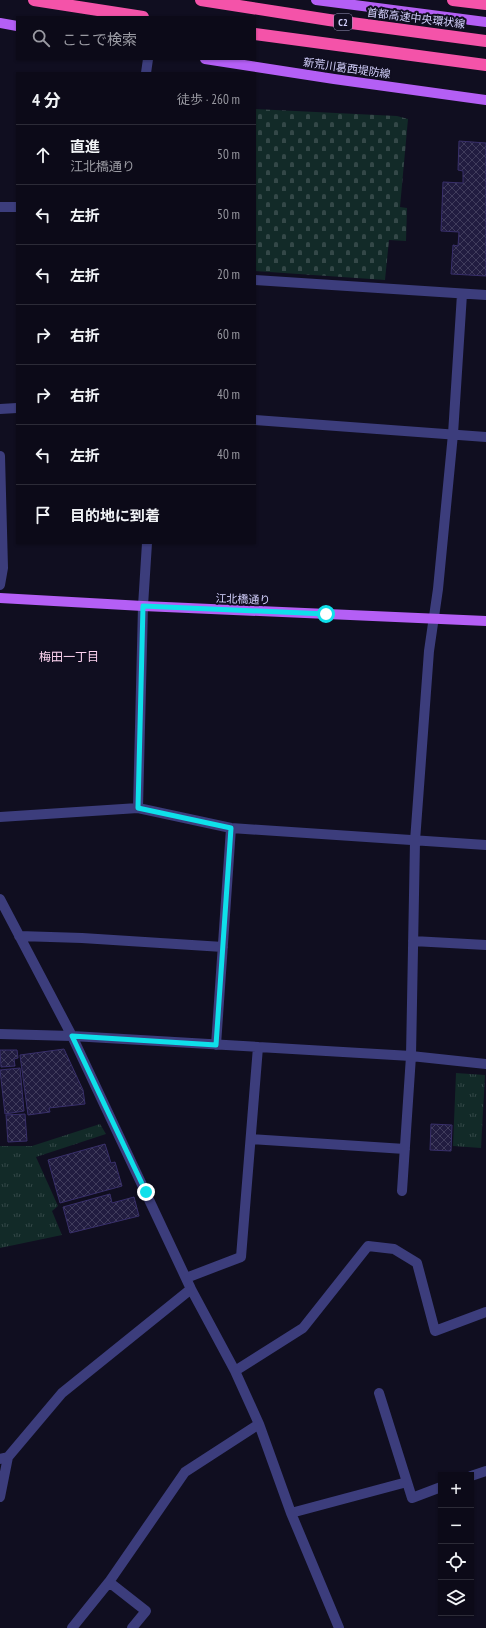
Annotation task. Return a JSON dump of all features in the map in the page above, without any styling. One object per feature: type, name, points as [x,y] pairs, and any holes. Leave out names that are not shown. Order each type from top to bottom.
[{"type":"highway","points":[[34,0],[137,16]]},
{"type":"highway","name":"首都高速中央環状線","points":[[201,0],[329,20],[486,40]]},
{"type":"highway","points":[[453,0],[486,4]]},
{"type":"highway","points":[[256,34],[486,66]]},
{"type":"main road","points":[[316,0],[486,22]]},
{"type":"main road","points":[[0,23],[16,26]]},
{"type":"main road","name":"新荒川葛西堤防線","points":[[211,60],[486,100]]},
{"type":"main road","name":"江北橋通り","points":[[0,598],[143,606],[486,621]]},
{"type":"street","points":[[146,72],[148,60]]},
{"type":"street","points":[[0,207],[16,207]]},
{"type":"street","points":[[256,280],[486,295]]},
{"type":"street","points":[[402,1191],[411,1056],[415,841],[429,651],[438,589],[454,434],[462,294]]},
{"type":"street","points":[[0,409],[16,408]]},
{"type":"street","points":[[256,420],[486,437]]},
{"type":"street","points":[[0,456],[3,568],[0,584]]},
{"type":"street","points":[[138,808],[143,606],[147,544]]},
{"type":"street","points":[[0,817],[138,808],[231,828],[486,845]]},
{"type":"street","points":[[216,1045],[231,828]]},
{"type":"street","points":[[0,899],[72,1036],[191,1289],[235,1371],[259,1424],[291,1513],[339,1628]]},
{"type":"street","points":[[19,936],[82,938],[223,947]]},
{"type":"street","points":[[413,941],[486,945]]},
{"type":"street","points":[[0,1034],[72,1036],[411,1056],[486,1064]]},
{"type":"street","points":[[186,1278],[241,1257],[258,1047]]},
{"type":"street","points":[[251,1139],[405,1149]]},
{"type":"street","points":[[235,1371],[303,1328],[368,1246],[394,1249],[417,1263],[435,1331],[486,1312]]},
{"type":"street","points":[[0,1497],[4,1458],[62,1393],[191,1289]]},
{"type":"street","points":[[378,1393],[412,1498],[438,1488]]},
{"type":"street","points":[[72,1628],[108,1582],[185,1472],[259,1424]]},
{"type":"street","points":[[474,1475],[486,1471]]},
{"type":"street","points":[[291,1513],[407,1482]]},
{"type":"street","points":[[108,1582],[146,1611],[132,1628]]},
{"type":"green space","points":[[256,109],[397,116],[408,119],[400,207],[407,208],[406,241],[389,240],[385,280],[256,271]]},
{"type":"green space","points":[[456,1073],[485,1075],[481,1148],[453,1146]]},
{"type":"green space","points":[[100,1124],[106,1134],[36,1157],[58,1206],[52,1211],[62,1235],[0,1248],[0,1146],[32,1146]]},
{"type":"building","points":[[459,141],[486,143],[486,276],[451,274],[453,245],[458,246],[459,232],[441,231],[443,182],[463,183],[463,171],[458,170]]},
{"type":"building","points":[[64,1049],[83,1090],[85,1104],[49,1108],[50,1112],[28,1115],[20,1055]]},
{"type":"building","points":[[0,1050],[17,1050],[18,1058],[14,1059],[15,1066],[1,1067]]},
{"type":"building","points":[[20,1068],[24,1111],[5,1114],[0,1070]]},
{"type":"building","points":[[25,1114],[27,1141],[8,1142],[6,1115]]},
{"type":"building","points":[[431,1124],[452,1125],[451,1151],[430,1150]]},
{"type":"building","points":[[105,1144],[111,1163],[115,1162],[122,1186],[60,1203],[48,1160]]},
{"type":"building","points":[[110,1194],[112,1203],[134,1197],[139,1216],[70,1233],[63,1207]]},
{"type":"district","name":"梅田一丁目","points":[[69,657]]},
{"type":"route","points":[[146,1192],[72,1036],[216,1045],[231,828],[138,808],[143,606],[326,614]]}]
